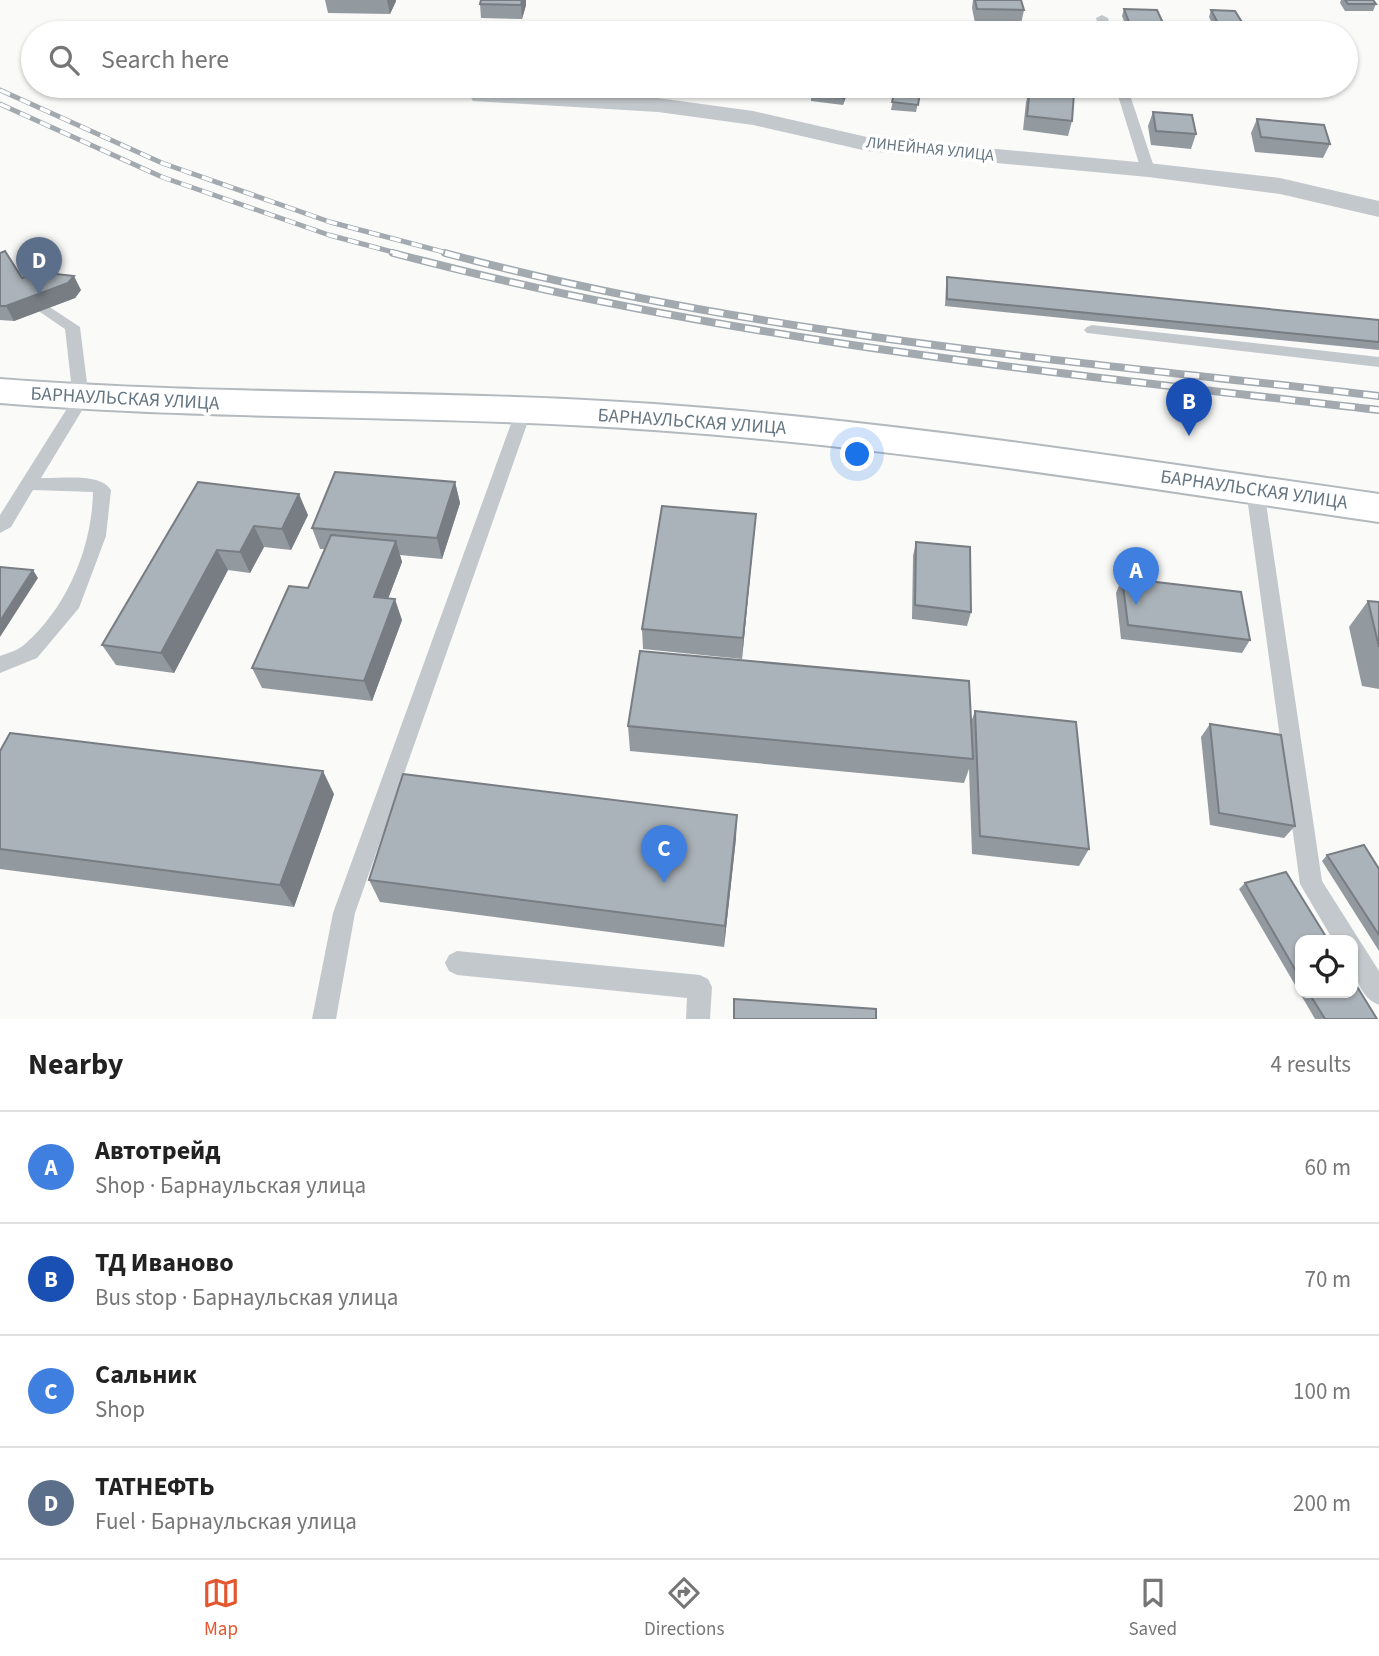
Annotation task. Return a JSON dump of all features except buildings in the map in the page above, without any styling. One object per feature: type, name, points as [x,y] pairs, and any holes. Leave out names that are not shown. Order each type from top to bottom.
[{"type":"highway","name":"БАРНАУЛЬСКАЯ УЛИЦА","points":[[0,391],[81,399],[209,405],[524,410],[652,417],[791,429],[952,448],[1379,508]]},
{"type":"street","name":"ЛИНЕЙНАЯ УЛИЦА","points":[[520,98],[658,105],[753,118],[867,144],[1147,170],[1280,186],[1379,209]]},
{"type":"lane","points":[[1124,98],[1147,170]]},
{"type":"lane","points":[[0,526],[81,399],[72,327],[45,309]]},
{"type":"lane","points":[[1092,331],[1379,362]]},
{"type":"lane","points":[[324,1019],[344,913],[524,410]]},
{"type":"lane","points":[[0,665],[30,652],[72,603],[97,536],[102,489],[96,486],[29,484]]},
{"type":"lane","points":[[1255,490],[1311,884],[1343,935]]},
{"type":"lane","points":[[1358,958],[1379,993]]},
{"type":"lane","points":[[457,963],[700,987],[698,1019]]},
{"type":"railway","points":[[0,90],[162,163],[330,222],[451,254]]},
{"type":"railway","points":[[0,104],[162,177],[329,235],[400,254]]},
{"type":"railway","points":[[393,253],[515,283],[637,308],[883,350],[1379,410]]},
{"type":"railway","points":[[445,253],[675,305],[792,325],[1027,357],[1379,396]]},
{"type":"place","name":"ТАТНЕФТЬ","points":[[39,295]]},
{"type":"place","name":"ТД Иваново","points":[[1189,436]]},
{"type":"place","name":"Автотрейд","points":[[1136,605]]},
{"type":"place","name":"Сальник","points":[[664,883]]}]
